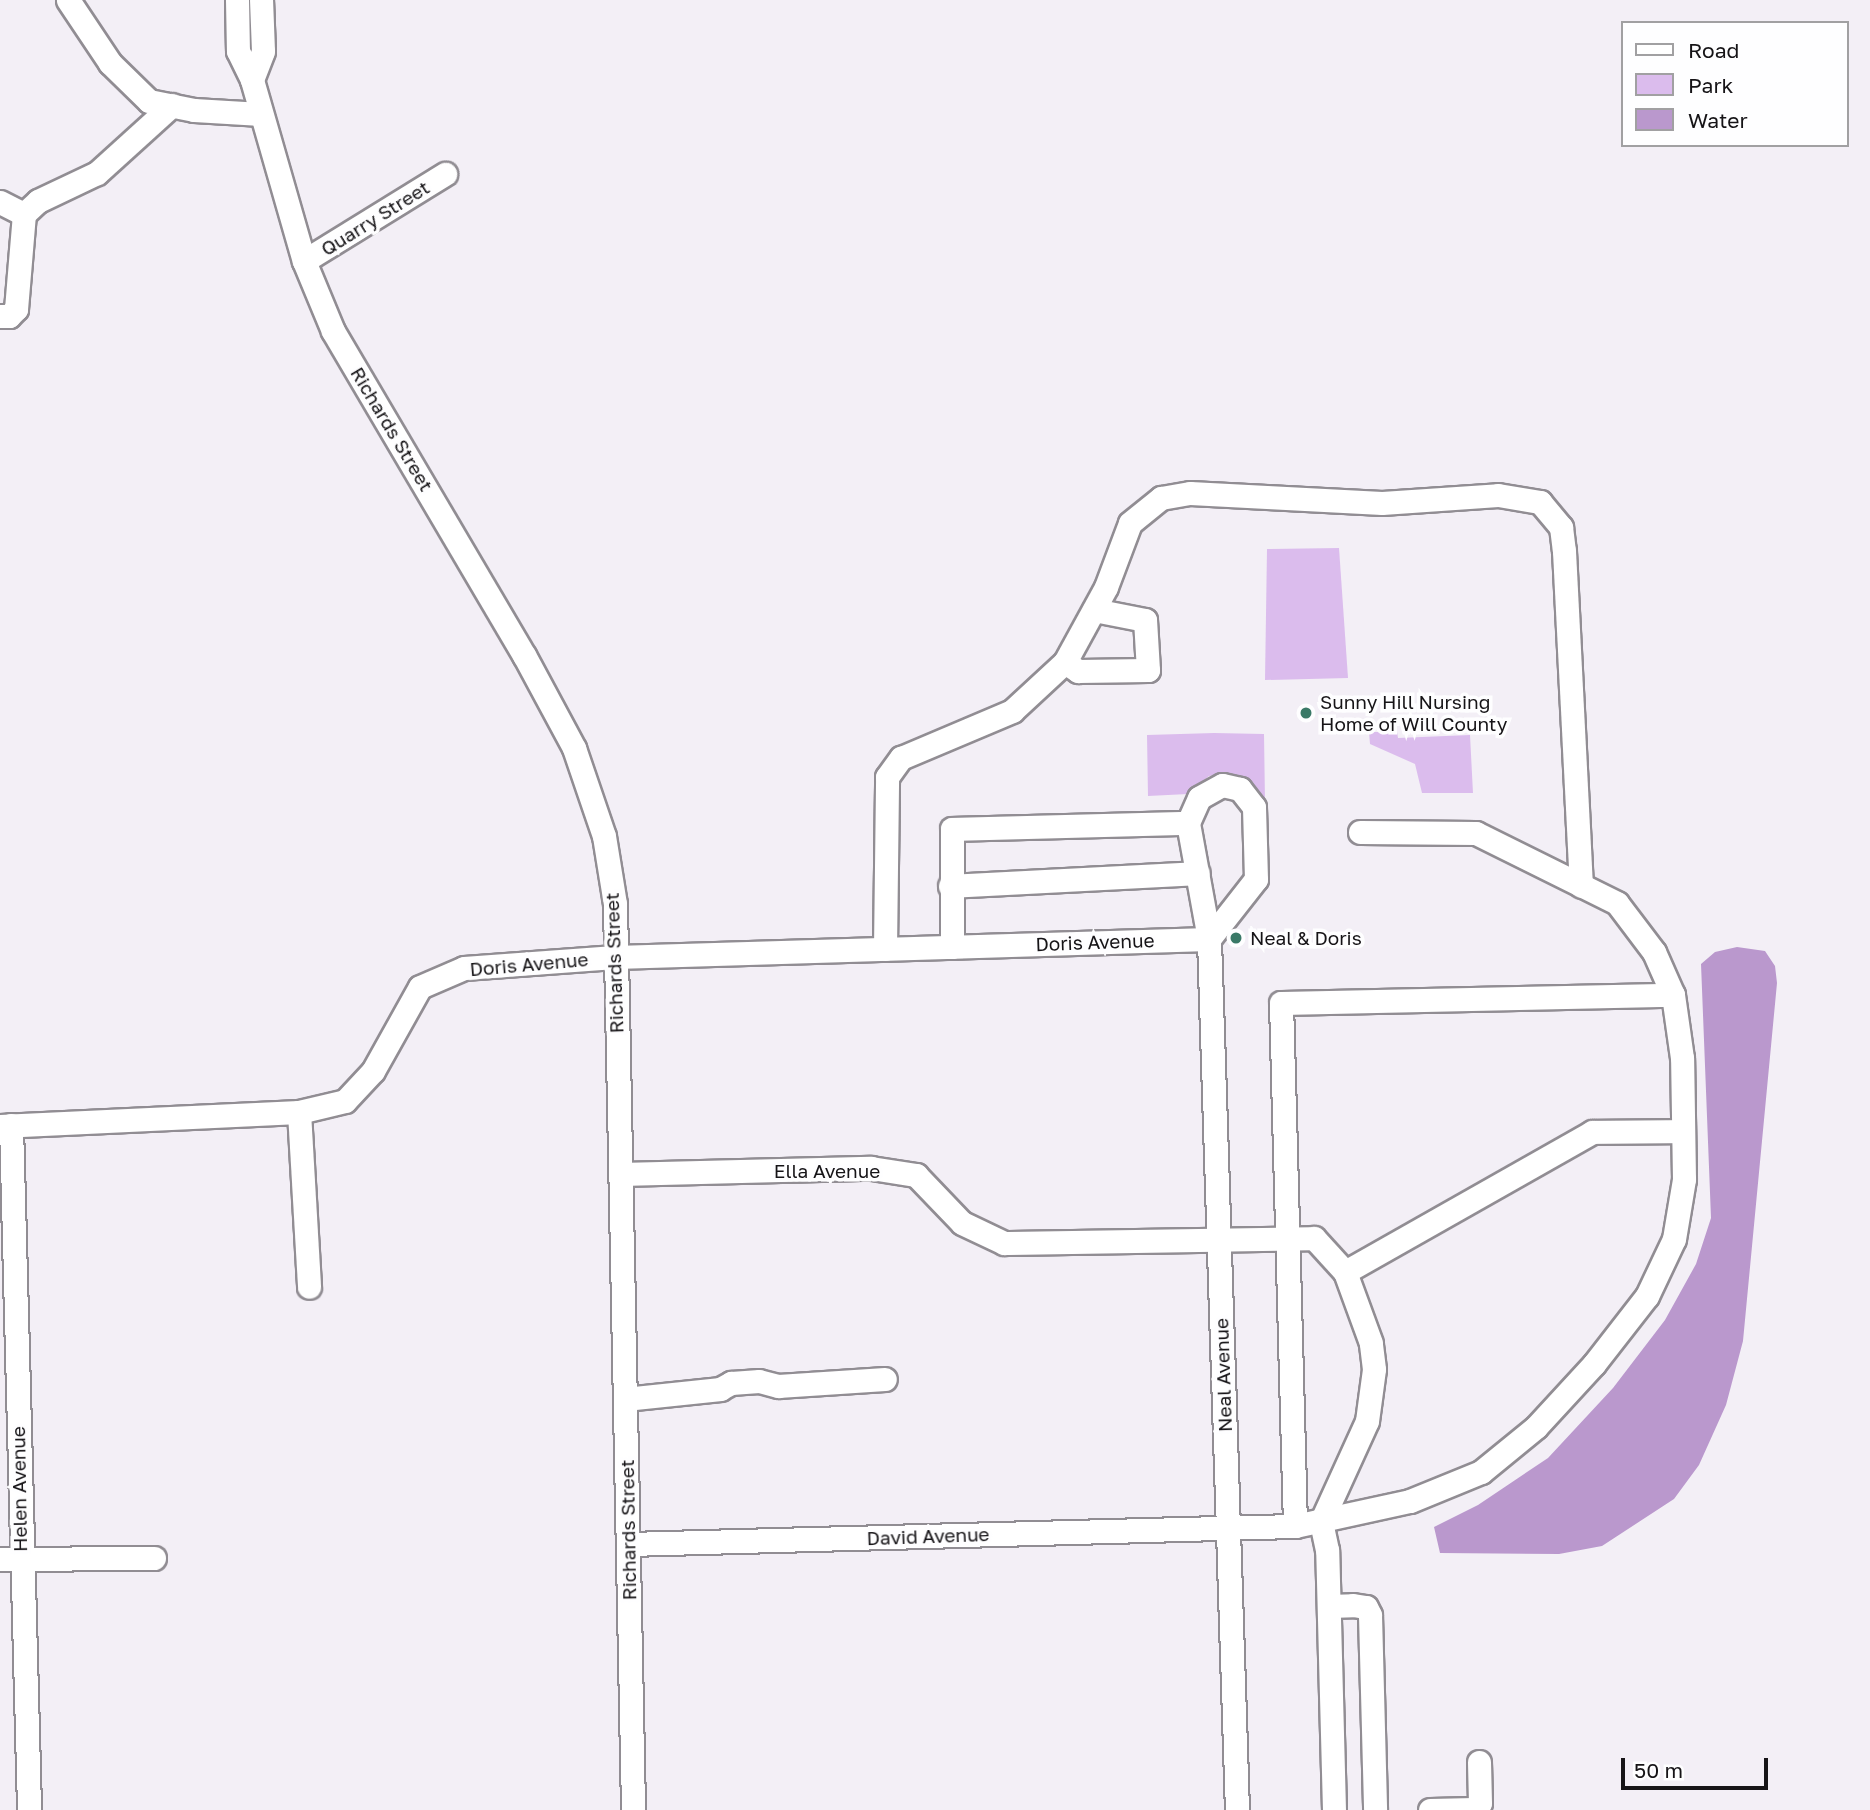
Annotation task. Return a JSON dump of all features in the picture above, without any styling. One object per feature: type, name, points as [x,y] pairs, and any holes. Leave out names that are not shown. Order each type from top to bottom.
[{"type":"street","points":[[68,0],[110,63],[149,101],[172,106],[261,114]]},
{"type":"street","name":"Richards Street","points":[[237,0],[238,51],[252,80],[304,261],[333,331],[574,748],[604,836],[615,904],[634,1810]]},
{"type":"street","points":[[252,80],[263,51],[261,0]]},
{"type":"street","points":[[0,316],[16,309],[24,214],[38,201],[97,173],[172,106]]},
{"type":"street","name":"Quarry Street","points":[[304,261],[446,174]]},
{"type":"street","points":[[0,202],[24,214]]},
{"type":"street","points":[[885,948],[887,777],[901,758],[1012,712],[1065,662],[1094,610],[1129,523],[1161,498],[1190,493],[1382,503],[1498,495],[1540,502],[1560,527],[1564,551],[1581,886]]},
{"type":"street","points":[[1065,662],[1078,671],[1148,670],[1146,620],[1094,610]]},
{"type":"street","points":[[952,947],[952,829],[1188,823],[1199,798],[1210,789],[1222,785],[1240,789],[1249,797],[1257,824],[1256,879],[1209,939]]},
{"type":"street","name":"Neal Avenue","points":[[1188,823],[1209,939],[1237,1810]]},
{"type":"street","name":"David Avenue","points":[[628,1544],[1296,1526],[1410,1501],[1481,1472],[1536,1427],[1647,1296],[1674,1239],[1684,1179],[1682,1058],[1673,995],[1654,952],[1617,904],[1476,833],[1360,832]]},
{"type":"street","points":[[950,886],[1199,882],[1233,905]]},
{"type":"street","name":"Doris Avenue","points":[[6,1125],[299,1112],[345,1101],[373,1071],[421,987],[464,968],[615,957],[1209,939]]},
{"type":"street","points":[[1296,1526],[1282,1003],[1673,995]]},
{"type":"street","points":[[299,1112],[309,1287]]},
{"type":"street","name":"Helen Avenue","points":[[6,1125],[10,1558],[29,1810]]},
{"type":"street","points":[[1334,1810],[1329,1606],[1321,1522],[1367,1421],[1373,1394],[1371,1343],[1345,1272],[1592,1132],[1683,1131]]},
{"type":"street","name":"Ella Avenue","points":[[620,1174],[871,1168],[915,1175],[962,1223],[1004,1243],[1314,1238],[1345,1272]]},
{"type":"street","points":[[625,1399],[720,1389],[732,1383],[759,1381],[778,1386],[885,1379]]},
{"type":"street","points":[[10,1558],[154,1558]]},
{"type":"street","points":[[1329,1606],[1366,1607],[1370,1615],[1375,1810]]},
{"type":"street","points":[[1430,1810],[1474,1809],[1480,1803],[1479,1762]]},
{"type":"green space","points":[[1339,548],[1348,678],[1265,680],[1267,549]]},
{"type":"green space","points":[[1369,732],[1397,732],[1398,738],[1470,735],[1473,793],[1422,793],[1415,764],[1370,744]]},
{"type":"green space","points":[[1264,734],[1265,801],[1253,785],[1224,774],[1209,776],[1188,794],[1148,796],[1147,735]]},
{"type":"water","points":[[1737,947],[1765,951],[1775,966],[1777,983],[1743,1341],[1726,1405],[1699,1465],[1674,1499],[1602,1546],[1559,1554],[1440,1553],[1434,1527],[1478,1505],[1548,1458],[1613,1388],[1665,1320],[1696,1264],[1711,1218],[1701,964],[1715,952]]},
{"type":"place","name":"Sunny Hill Nursing Home of Will County","points":[[1306,713]]},
{"type":"place","name":"Neal & Doris","points":[[1236,938]]}]
